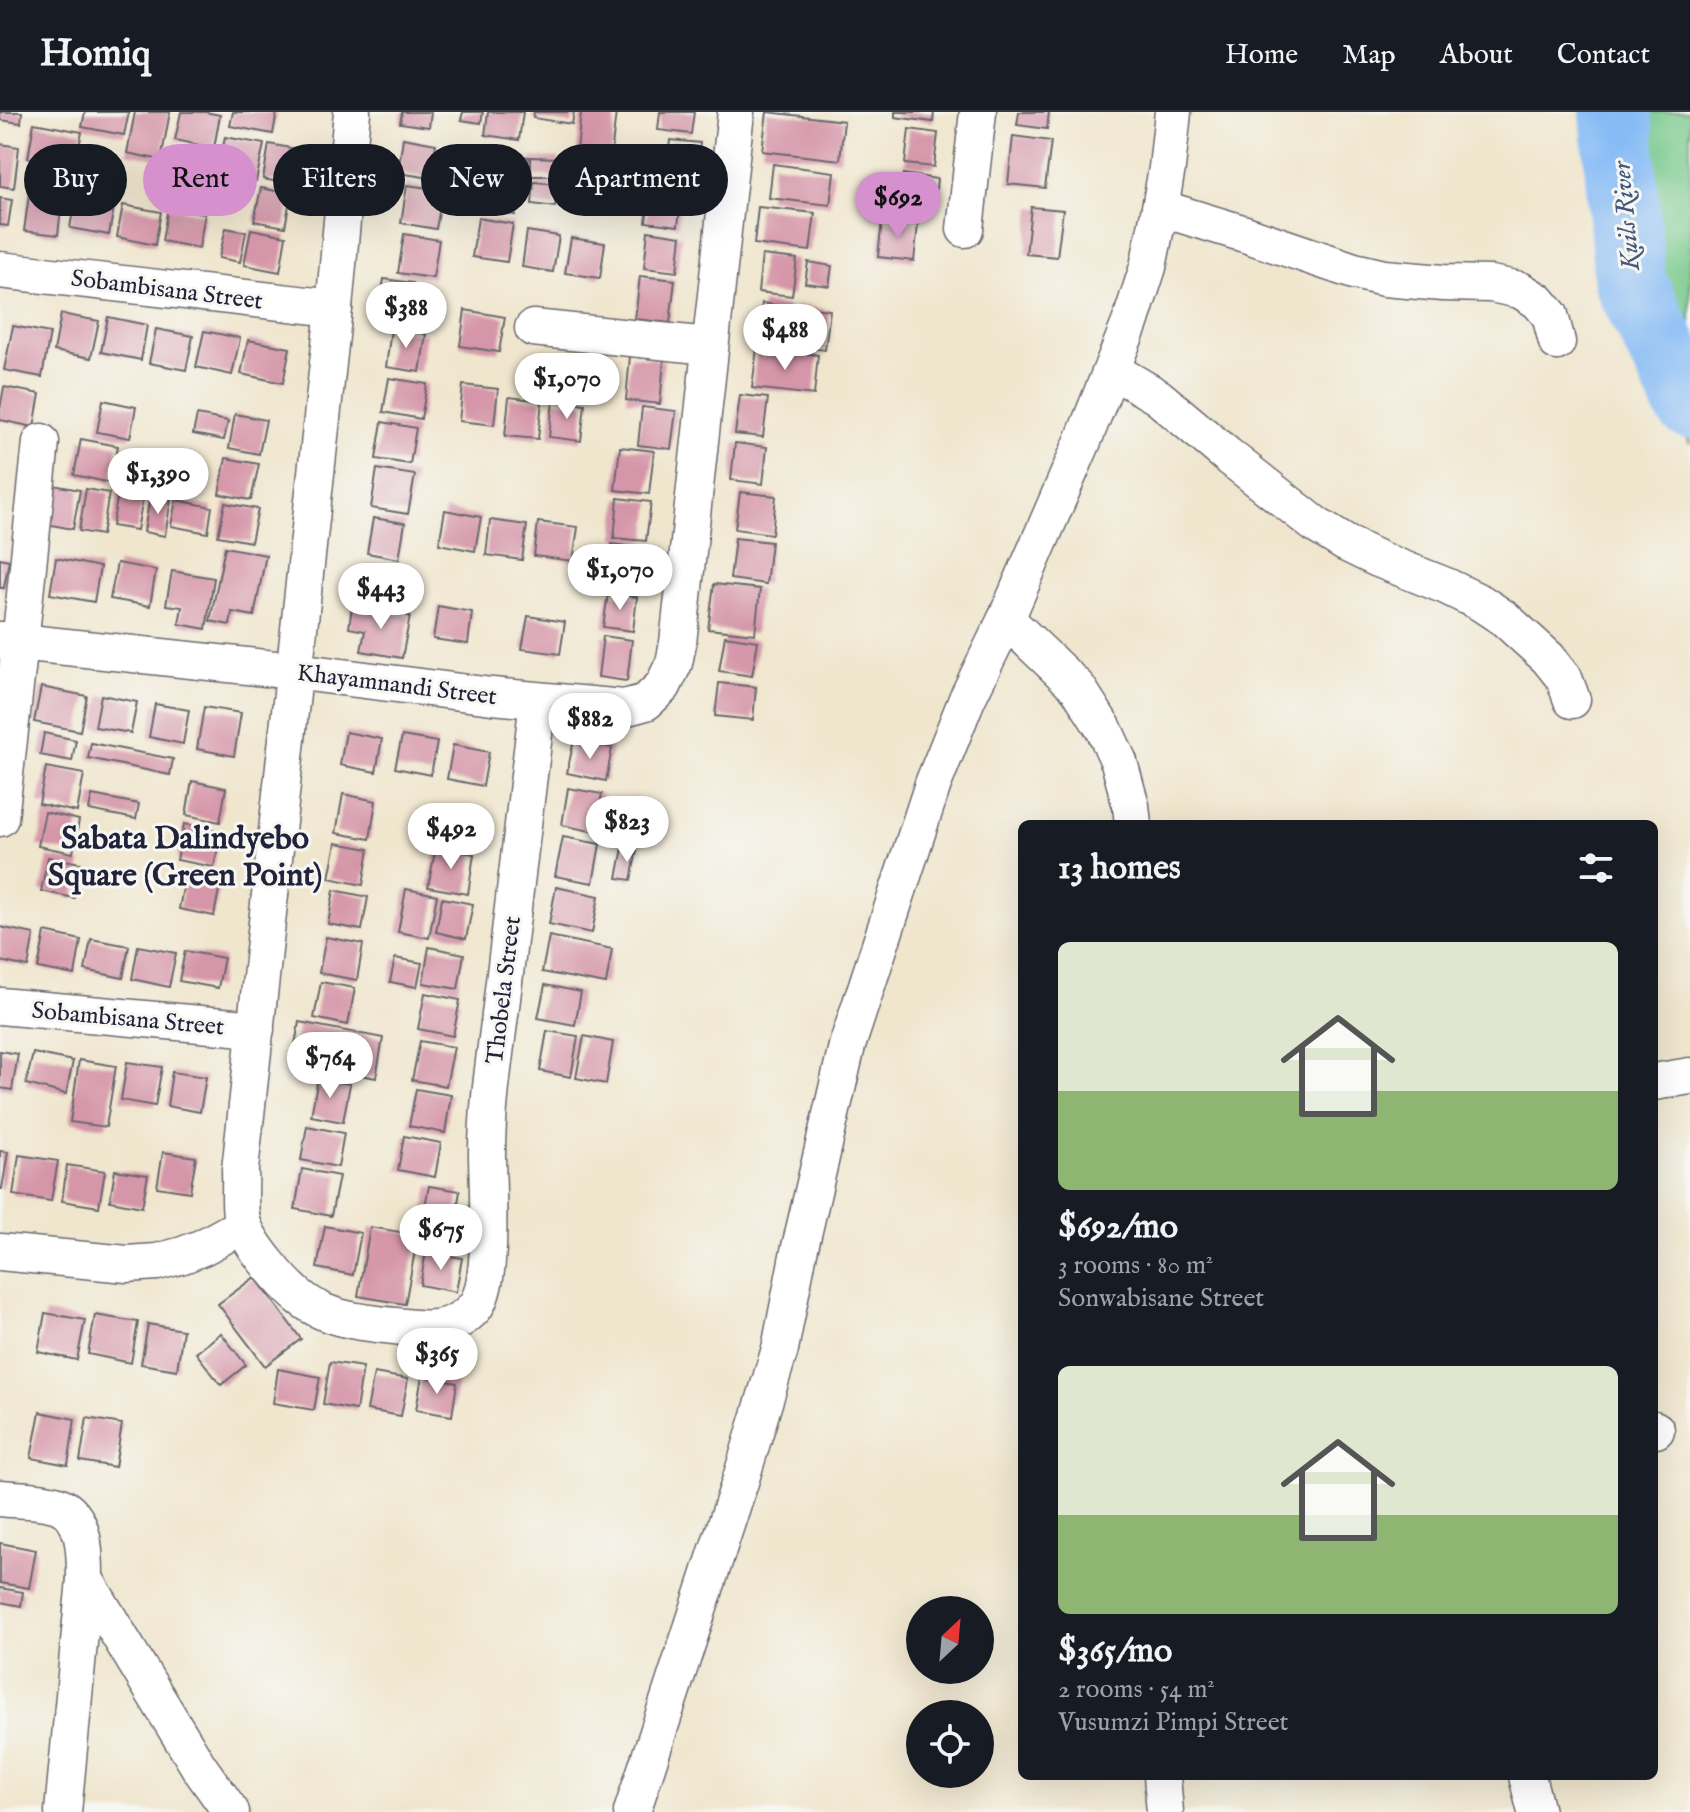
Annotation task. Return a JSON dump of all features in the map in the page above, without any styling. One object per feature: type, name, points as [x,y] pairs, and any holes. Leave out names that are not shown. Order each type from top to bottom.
[{"type":"street","points":[[0,1252],[127,1264],[157,1262],[203,1247],[243,1225],[240,1170],[334,308],[352,112]]},
{"type":"street","name":"Khayamnandi Street","points":[[10,642],[294,671],[538,701],[624,708],[646,702],[663,686],[674,663],[678,643],[736,112]]},
{"type":"street","points":[[965,229],[978,112]]},
{"type":"street","points":[[632,1812],[780,1349],[798,1256],[847,1046],[933,784],[967,699],[1006,619],[1112,370],[1148,267],[1167,168],[1173,112]]},
{"type":"street","points":[[1160,208],[1384,278],[1491,284],[1520,290],[1538,301],[1550,315],[1557,342]]},
{"type":"street","name":"Sobambisana Street","points":[[0,270],[334,308]]},
{"type":"street","points":[[533,328],[709,346]]},
{"type":"street","points":[[1112,370],[1158,397],[1316,525],[1378,559],[1481,603],[1505,619],[1548,658],[1564,678],[1572,700]]},
{"type":"street","points":[[0,818],[10,642],[41,442]]},
{"type":"street","points":[[1006,619],[1078,688],[1104,729],[1119,762],[1133,820]]},
{"type":"street","name":"Thobela Street","points":[[243,1225],[261,1256],[278,1276],[298,1296],[331,1316],[349,1321],[429,1330],[463,1319],[476,1306],[488,1264],[487,1136],[538,701]]},
{"type":"street","name":"Sobambisana Street","points":[[0,1006],[256,1029]]},
{"type":"street","points":[[1658,1081],[1690,1076]]},
{"type":"street","points":[[0,1498],[62,1506],[81,1531],[85,1579],[63,1812]]},
{"type":"street","points":[[85,1579],[199,1767],[231,1812]]},
{"type":"street","points":[[1162,1780],[1165,1812]]},
{"type":"street","points":[[1528,1780],[1536,1812]]},
{"type":"green space","points":[[1601,112],[1690,112],[1690,444],[1606,287],[1599,165]]},
{"type":"building","points":[[0,112],[22,112],[21,123],[0,120]]},
{"type":"building","points":[[85,112],[129,112],[124,135],[82,127]]},
{"type":"building","points":[[135,112],[170,112],[164,144],[143,144],[143,156],[127,153]]},
{"type":"building","points":[[181,112],[220,115],[215,144],[175,140]]},
{"type":"building","points":[[233,112],[277,112],[273,134],[230,126]]},
{"type":"building","points":[[402,112],[431,112],[429,127],[400,123]]},
{"type":"building","points":[[463,112],[483,112],[481,123],[461,120]]},
{"type":"building","points":[[488,112],[523,112],[519,140],[485,135]]},
{"type":"building","points":[[534,112],[574,112],[572,124],[533,118]]},
{"type":"building","points":[[581,112],[616,112],[612,144],[578,144]]},
{"type":"building","points":[[660,112],[694,112],[691,134],[658,130]]},
{"type":"building","points":[[767,112],[844,121],[840,160],[762,151]]},
{"type":"building","points":[[895,112],[934,112],[933,122],[895,117]]},
{"type":"building","points":[[1019,112],[1049,112],[1047,129],[1017,125]]},
{"type":"building","points":[[34,123],[82,132],[80,144],[30,144]]},
{"type":"building","points":[[909,129],[938,133],[934,167],[905,164]]},
{"type":"building","points":[[1013,136],[1051,141],[1045,188],[1008,184]]},
{"type":"building","points":[[225,137],[264,144],[257,176],[257,144],[224,144]]},
{"type":"building","points":[[403,138],[436,144],[421,144],[421,176],[405,174],[405,144],[402,144]]},
{"type":"building","points":[[670,140],[700,143],[700,144],[670,144]]},
{"type":"building","points":[[0,144],[19,147],[14,188],[0,186]]},
{"type":"building","points":[[269,144],[273,145],[273,181],[263,179]]},
{"type":"building","points":[[532,157],[548,158],[548,176],[532,176]]},
{"type":"building","points":[[773,164],[834,172],[830,205],[769,198]]},
{"type":"building","points":[[903,174],[937,179],[933,215],[899,212]]},
{"type":"building","points":[[534,182],[548,183],[548,206],[532,204]]},
{"type":"building","points":[[407,185],[421,187],[421,216],[438,216],[436,229],[401,223],[402,216],[405,216]]},
{"type":"building","points":[[261,188],[273,190],[273,216],[287,216],[285,227],[254,221]]},
{"type":"building","points":[[0,198],[12,200],[8,226],[0,225]]},
{"type":"building","points":[[127,206],[143,209],[143,216],[160,216],[155,245],[117,237],[121,216],[127,216]]},
{"type":"building","points":[[758,207],[815,213],[810,251],[754,244]]},
{"type":"building","points":[[1031,207],[1063,210],[1057,257],[1026,254]]},
{"type":"building","points":[[26,216],[60,216],[58,235],[24,231]]},
{"type":"building","points":[[72,216],[112,216],[109,235],[70,228]]},
{"type":"building","points":[[166,216],[205,216],[199,248],[162,241]]},
{"type":"building","points":[[647,216],[679,216],[678,226],[646,222]]},
{"type":"building","points":[[478,218],[513,224],[507,262],[472,257]]},
{"type":"building","points":[[882,220],[918,224],[914,261],[878,257]]},
{"type":"building","points":[[226,228],[246,232],[240,262],[219,258]]},
{"type":"building","points":[[251,229],[286,236],[280,272],[244,265]]},
{"type":"building","points":[[527,231],[559,236],[553,272],[522,267]]},
{"type":"building","points":[[648,231],[681,236],[677,272],[644,268]]},
{"type":"building","points":[[404,234],[439,240],[433,278],[398,273]]},
{"type":"building","points":[[571,238],[605,243],[600,278],[565,273]]},
{"type":"building","points":[[762,255],[797,259],[792,296],[758,292]]},
{"type":"building","points":[[808,262],[832,266],[829,286],[805,283]]},
{"type":"building","points":[[640,276],[675,280],[670,323],[635,319]]},
{"type":"building","points":[[384,279],[413,283],[408,320],[378,315]]},
{"type":"building","points":[[762,303],[788,307],[784,343],[758,340]]},
{"type":"building","points":[[797,306],[830,310],[825,350],[793,346]]},
{"type":"building","points":[[465,310],[505,317],[499,352],[460,346]]},
{"type":"building","points":[[61,314],[99,321],[91,358],[54,351]]},
{"type":"building","points":[[108,317],[147,325],[141,360],[101,352]]},
{"type":"building","points":[[13,326],[50,333],[42,377],[4,370]]},
{"type":"building","points":[[156,329],[193,336],[186,370],[149,363]]},
{"type":"building","points":[[391,329],[426,334],[420,372],[386,367]]},
{"type":"building","points":[[204,331],[240,338],[232,375],[196,367]]},
{"type":"building","points":[[248,340],[290,348],[283,383],[241,374]]},
{"type":"building","points":[[757,348],[818,355],[814,395],[752,388]]},
{"type":"building","points":[[630,356],[664,360],[660,404],[626,400]]},
{"type":"building","points":[[389,378],[427,384],[421,419],[383,412]]},
{"type":"building","points":[[463,385],[498,389],[494,425],[459,421]]},
{"type":"building","points":[[4,387],[40,394],[34,427],[0,420]]},
{"type":"building","points":[[740,395],[768,398],[763,437],[735,434]]},
{"type":"building","points":[[509,397],[542,401],[538,439],[505,436]]},
{"type":"building","points":[[103,400],[136,407],[130,438],[97,432]]},
{"type":"building","points":[[553,401],[585,404],[581,441],[549,437]]},
{"type":"building","points":[[642,407],[676,411],[671,449],[638,445]]},
{"type":"building","points":[[235,414],[266,420],[259,454],[229,448]]},
{"type":"building","points":[[197,415],[228,421],[224,440],[193,434]]},
{"type":"building","points":[[382,422],[416,428],[410,464],[376,459]]},
{"type":"building","points":[[81,439],[118,446],[111,483],[74,475]]},
{"type":"building","points":[[735,443],[767,447],[763,484],[731,480]]},
{"type":"building","points":[[620,447],[654,451],[649,494],[615,490]]},
{"type":"building","points":[[226,458],[259,464],[251,500],[219,494]]},
{"type":"building","points":[[377,469],[415,475],[408,514],[371,508]]},
{"type":"building","points":[[53,485],[80,490],[73,529],[46,524]]},
{"type":"building","points":[[86,489],[109,493],[102,535],[79,531]]},
{"type":"building","points":[[119,489],[144,493],[137,530],[112,526]]},
{"type":"building","points":[[740,492],[776,496],[772,534],[735,529]]},
{"type":"building","points":[[150,496],[171,499],[165,536],[144,532]]},
{"type":"building","points":[[618,498],[651,502],[646,541],[614,538]]},
{"type":"building","points":[[176,500],[212,507],[208,533],[171,526]]},
{"type":"building","points":[[225,503],[258,509],[251,542],[218,536]]},
{"type":"building","points":[[445,510],[481,517],[475,551],[439,544]]},
{"type":"building","points":[[373,518],[405,523],[399,559],[367,553]]},
{"type":"building","points":[[490,520],[527,525],[522,560],[486,555]]},
{"type":"building","points":[[538,522],[578,527],[573,561],[534,556]]},
{"type":"building","points":[[735,538],[771,542],[766,584],[730,579]]},
{"type":"building","points":[[612,544],[644,548],[640,585],[608,581]]},
{"type":"building","points":[[225,547],[266,555],[254,616],[232,612],[230,625],[210,621]]},
{"type":"building","points":[[0,558],[9,560],[4,588],[0,588]]},
{"type":"building","points":[[56,558],[100,567],[94,602],[50,594]]},
{"type":"building","points":[[117,563],[156,570],[150,606],[110,599]]},
{"type":"building","points":[[371,565],[405,570],[400,605],[365,599]]},
{"type":"building","points":[[172,571],[214,578],[206,629],[179,624],[182,607],[166,605]]},
{"type":"building","points":[[714,584],[760,589],[755,634],[708,629]]},
{"type":"building","points":[[608,594],[637,597],[633,631],[603,627]]},
{"type":"building","points":[[352,606],[410,616],[402,658],[361,651],[365,631],[349,628]]},
{"type":"building","points":[[438,606],[472,612],[468,644],[433,639]]},
{"type":"building","points":[[528,616],[565,622],[560,654],[522,649]]},
{"type":"building","points":[[603,636],[632,640],[627,681],[598,677]]},
{"type":"building","points":[[725,636],[758,641],[752,676],[719,671]]},
{"type":"building","points":[[719,683],[756,687],[753,720],[715,716]]},
{"type":"building","points":[[41,687],[87,696],[80,731],[34,722]]},
{"type":"building","points":[[101,695],[137,702],[131,733],[95,727]]},
{"type":"building","points":[[155,704],[189,710],[183,744],[149,737]]},
{"type":"building","points":[[204,707],[241,713],[234,756],[197,749]]},
{"type":"building","points":[[346,732],[382,739],[376,772],[340,765]]},
{"type":"building","points":[[44,733],[76,740],[72,761],[40,755]]},
{"type":"building","points":[[402,736],[437,742],[431,775],[395,768]]},
{"type":"building","points":[[574,740],[612,748],[606,781],[567,773]]},
{"type":"building","points":[[91,743],[173,759],[170,775],[88,758]]},
{"type":"building","points":[[453,745],[489,752],[483,786],[447,779]]},
{"type":"building","points":[[46,767],[84,774],[77,812],[39,804]]},
{"type":"building","points":[[192,781],[226,788],[220,822],[186,815]]},
{"type":"building","points":[[568,788],[602,794],[595,832],[562,825]]},
{"type":"building","points":[[343,794],[376,801],[370,839],[336,833]]},
{"type":"building","points":[[92,795],[139,804],[136,819],[89,810]]},
{"type":"building","points":[[45,812],[79,820],[73,853],[38,846]]},
{"type":"building","points":[[184,824],[221,832],[214,867],[177,860]]},
{"type":"building","points":[[563,837],[600,844],[593,883],[555,876]]},
{"type":"building","points":[[336,843],[369,849],[363,885],[329,878]]},
{"type":"building","points":[[436,847],[474,854],[468,894],[428,887]]},
{"type":"building","points":[[623,848],[637,850],[631,880],[617,878]]},
{"type":"building","points":[[48,857],[81,863],[74,898],[41,891]]},
{"type":"building","points":[[186,872],[221,879],[214,916],[179,909]]},
{"type":"building","points":[[556,887],[599,896],[592,933],[549,924]]},
{"type":"building","points":[[406,889],[437,895],[429,938],[398,932]]},
{"type":"building","points":[[334,890],[368,897],[362,930],[328,924]]},
{"type":"building","points":[[442,898],[473,904],[466,939],[436,932]]},
{"type":"building","points":[[0,927],[34,934],[28,967],[0,961]]},
{"type":"building","points":[[45,932],[81,940],[75,975],[38,968]]},
{"type":"building","points":[[549,936],[612,949],[606,984],[542,972]]},
{"type":"building","points":[[326,937],[363,944],[357,980],[319,973]]},
{"type":"building","points":[[91,939],[129,946],[123,978],[85,970]]},
{"type":"building","points":[[138,946],[176,953],[169,987],[132,979]]},
{"type":"building","points":[[429,947],[464,954],[458,989],[423,983]]},
{"type":"building","points":[[185,951],[224,958],[218,988],[179,981]]},
{"type":"building","points":[[395,958],[422,963],[417,987],[390,982]]},
{"type":"building","points":[[321,982],[355,988],[348,1025],[314,1018]]},
{"type":"building","points":[[545,985],[581,992],[575,1025],[538,1018]]},
{"type":"building","points":[[425,993],[460,1000],[453,1036],[418,1029]]},
{"type":"building","points":[[299,1022],[383,1038],[376,1078],[316,1066],[319,1050],[295,1045]]},
{"type":"building","points":[[547,1031],[578,1036],[571,1077],[540,1071]]},
{"type":"building","points":[[584,1036],[613,1042],[606,1084],[576,1078]]},
{"type":"building","points":[[420,1041],[454,1047],[446,1086],[412,1080]]},
{"type":"building","points":[[0,1051],[18,1054],[12,1090],[0,1088]]},
{"type":"building","points":[[33,1053],[73,1061],[66,1094],[26,1084]]},
{"type":"building","points":[[79,1060],[116,1066],[106,1127],[70,1122]]},
{"type":"building","points":[[127,1062],[162,1067],[155,1106],[121,1100]]},
{"type":"building","points":[[172,1072],[206,1077],[200,1112],[167,1106]]},
{"type":"building","points":[[318,1078],[350,1084],[343,1122],[311,1116]]},
{"type":"building","points":[[416,1089],[451,1095],[445,1133],[409,1126]]},
{"type":"building","points":[[307,1126],[344,1133],[338,1167],[301,1160]]},
{"type":"building","points":[[404,1136],[441,1143],[435,1177],[398,1170]]},
{"type":"building","points":[[0,1151],[8,1152],[2,1189],[0,1189]]},
{"type":"building","points":[[163,1152],[196,1157],[190,1192],[157,1187]]},
{"type":"building","points":[[19,1155],[58,1161],[51,1201],[13,1195]]},
{"type":"building","points":[[67,1165],[105,1171],[99,1207],[62,1201]]},
{"type":"building","points":[[302,1169],[339,1176],[331,1216],[295,1209]]},
{"type":"building","points":[[115,1170],[148,1175],[142,1207],[110,1201]]},
{"type":"building","points":[[429,1186],[460,1191],[454,1227],[422,1221]]},
{"type":"building","points":[[325,1226],[361,1233],[353,1275],[317,1268]]},
{"type":"building","points":[[370,1227],[418,1235],[405,1304],[358,1296]]},
{"type":"building","points":[[426,1252],[462,1258],[456,1292],[420,1285]]},
{"type":"building","points":[[255,1277],[301,1339],[265,1366],[218,1304]]},
{"type":"building","points":[[45,1313],[85,1320],[77,1360],[38,1352]]},
{"type":"building","points":[[95,1315],[138,1322],[131,1363],[88,1354]]},
{"type":"building","points":[[148,1324],[183,1330],[177,1370],[141,1364]]},
{"type":"building","points":[[221,1333],[246,1365],[221,1385],[196,1353]]},
{"type":"building","points":[[330,1362],[363,1367],[356,1410],[323,1404]]},
{"type":"building","points":[[278,1369],[320,1377],[314,1410],[273,1403]]},
{"type":"building","points":[[374,1373],[408,1379],[401,1416],[367,1410]]},
{"type":"building","points":[[422,1376],[457,1383],[452,1416],[416,1410]]},
{"type":"building","points":[[40,1412],[75,1419],[68,1465],[31,1458]]},
{"type":"building","points":[[87,1418],[122,1424],[115,1467],[80,1461]]},
{"type":"building","points":[[0,1543],[36,1550],[29,1588],[0,1583]]},
{"type":"building","points":[[0,1588],[23,1592],[21,1606],[0,1602]]},
{"type":"waterway","name":"Kuils River","points":[[1616,112],[1630,282],[1690,403]]},
{"type":"district","name":"Sabata Dalindyebo Square (Green Point)","points":[[185,856]]}]
